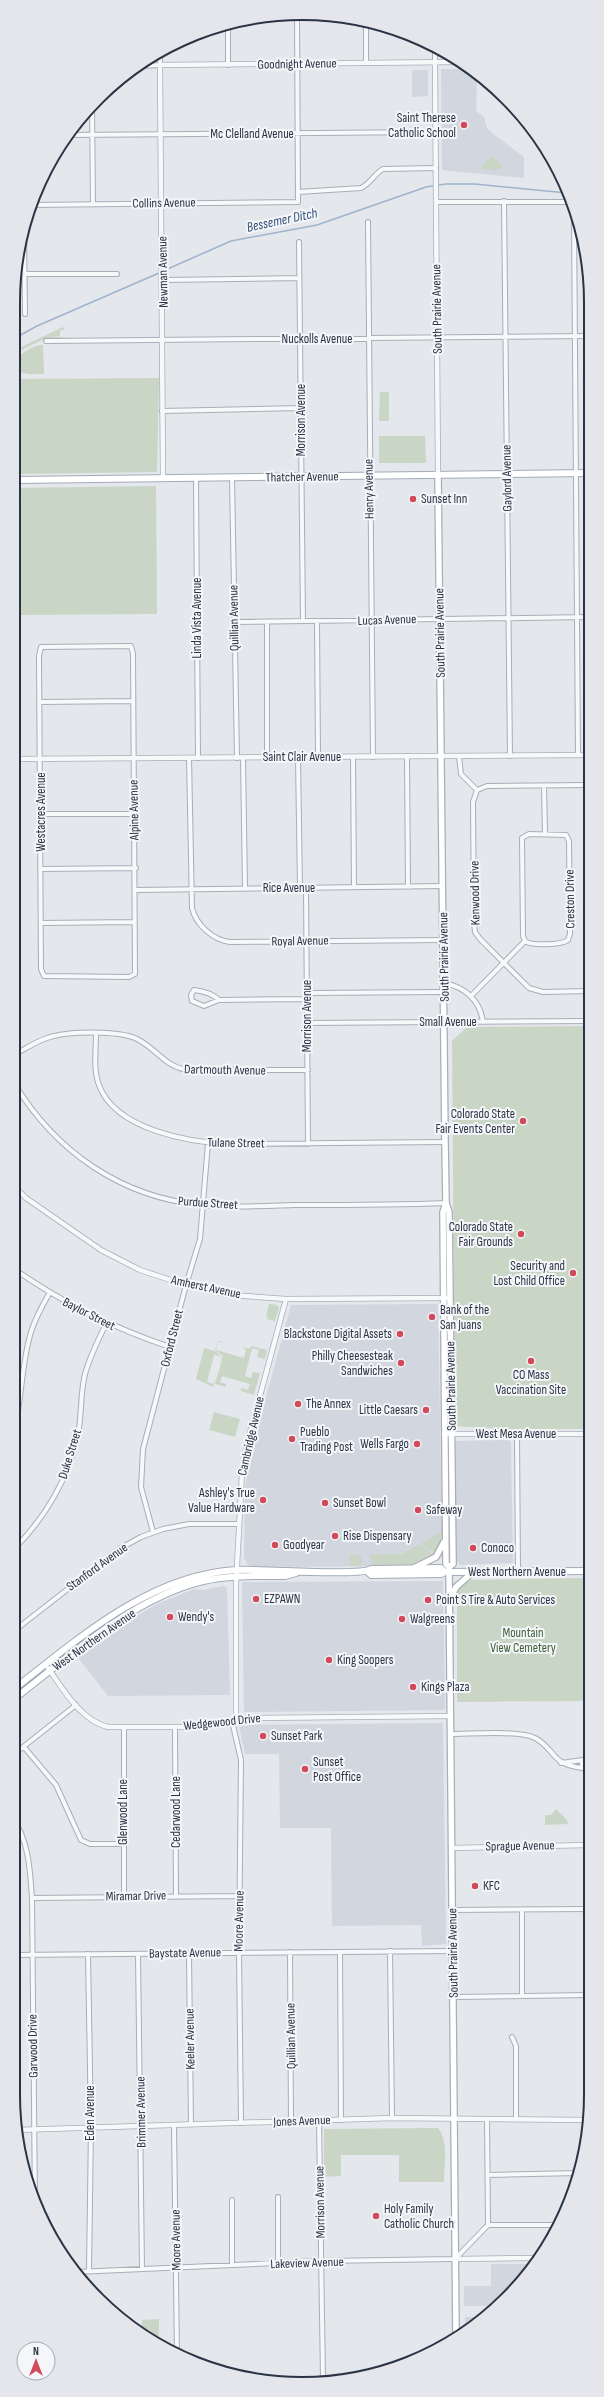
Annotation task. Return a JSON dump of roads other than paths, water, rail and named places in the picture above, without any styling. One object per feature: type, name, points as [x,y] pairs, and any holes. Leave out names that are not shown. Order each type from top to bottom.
[{"type":"main road","name":"Thatcher Avenue","points":[[20,480],[584,473]]},
{"type":"main road","name":"South Prairie Avenue","points":[[438,475],[445,1142],[446,1204],[449,1212],[453,1564],[448,1570]]},
{"type":"main road","name":"South Prairie Avenue","points":[[446,1204],[443,1212],[444,1434],[446,1564],[448,1570],[450,1599],[456,2331]]},
{"type":"main road","points":[[414,1568],[436,1557],[446,1538]]},
{"type":"main road","name":"West Northern Avenue","points":[[368,1572],[371,1569],[414,1568],[441,1568],[473,1572],[584,1571]]},
{"type":"main road","name":"West Northern Avenue","points":[[20,1684],[45,1664],[110,1617],[153,1593],[190,1577],[284,1569],[297,1572],[368,1572],[371,1575],[441,1574],[448,1570]]},
{"type":"main road","points":[[450,1599],[456,1587],[473,1572]]},
{"type":"main road","name":"West Northern Avenue","points":[[20,1694],[116,1623],[167,1594],[204,1581],[236,1573]]},
{"type":"street","points":[[297,20],[298,192],[362,188],[370,183],[376,173],[384,168],[436,168]]},
{"type":"street","points":[[366,28],[366,63]]},
{"type":"street","points":[[228,30],[228,65]]},
{"type":"street","points":[[435,54],[435,62]]},
{"type":"street","points":[[160,59],[160,66]]},
{"type":"street","name":"South Prairie Avenue","points":[[435,62],[438,475]]},
{"type":"street","name":"Goodnight Avenue","points":[[148,66],[449,62]]},
{"type":"street","name":"Newman Avenue","points":[[160,66],[163,266],[163,478]]},
{"type":"street","points":[[92,114],[93,204]]},
{"type":"street","name":"Mc Clelland Avenue","points":[[75,135],[435,132]]},
{"type":"street","name":"Collins Avenue","points":[[37,205],[298,202],[298,192]]},
{"type":"street","points":[[436,201],[566,202]]},
{"type":"street","name":"Gaylord Avenue","points":[[504,201],[510,756]]},
{"type":"street","name":"Henry Avenue","points":[[368,222],[372,757]]},
{"type":"street","points":[[574,229],[578,755]]},
{"type":"street","name":"Morrison Avenue","points":[[299,242],[303,621]]},
{"type":"street","points":[[24,253],[25,314]]},
{"type":"street","points":[[24,274],[117,274]]},
{"type":"street","points":[[163,280],[299,278]]},
{"type":"street","name":"Nuckolls Avenue","points":[[46,341],[584,336]]},
{"type":"street","points":[[162,411],[301,408]]},
{"type":"street","name":"Linda Vista Avenue","points":[[196,478],[198,758]]},
{"type":"street","name":"Quillian Avenue","points":[[232,478],[237,758]]},
{"type":"street","name":"Lucas Avenue","points":[[234,622],[371,621],[440,618],[584,617]]},
{"type":"street","points":[[317,621],[318,757]]},
{"type":"street","points":[[267,622],[267,758]]},
{"type":"street","name":"Alpine Avenue","points":[[41,648],[131,646],[133,654],[133,759],[136,868],[135,974],[129,977],[44,976]]},
{"type":"street","name":"Westacres Avenue","points":[[41,648],[39,656],[41,760],[40,869],[41,969],[44,976]]},
{"type":"street","points":[[40,702],[133,701]]},
{"type":"street","name":"Saint Clair Avenue","points":[[20,759],[584,755]]},
{"type":"street","points":[[407,756],[408,887]]},
{"type":"street","points":[[459,756],[461,774],[478,790],[487,786],[584,785]]},
{"type":"street","points":[[298,757],[300,888]]},
{"type":"street","points":[[353,757],[354,887]]},
{"type":"street","name":"Royal Avenue","points":[[189,758],[191,889],[193,914],[197,921],[217,939],[230,942],[443,940]]},
{"type":"street","points":[[243,758],[245,888]]},
{"type":"street","points":[[544,786],[545,834]]},
{"type":"street","name":"Kenwood Drive","points":[[478,790],[473,802],[475,932],[503,963],[529,988],[535,991],[584,991]]},
{"type":"street","points":[[41,814],[135,814]]},
{"type":"street","name":"Creston Drive","points":[[563,833],[569,839],[570,937],[561,944],[532,944],[525,941],[522,936],[522,841],[526,835],[563,833]]},
{"type":"street","points":[[40,869],[136,868]]},
{"type":"street","name":"Rice Avenue","points":[[136,890],[443,886]]},
{"type":"street","name":"Morrison Avenue","points":[[306,888],[308,1144]]},
{"type":"street","points":[[41,923],[135,922]]},
{"type":"street","points":[[471,996],[525,941]]},
{"type":"street","points":[[444,983],[457,987],[471,996],[479,1007],[483,1022]]},
{"type":"street","points":[[219,1000],[199,990],[194,990],[191,995],[192,1001],[200,1005],[208,1005],[219,1000],[307,1000]]},
{"type":"street","points":[[307,993],[444,992]]},
{"type":"street","name":"Small Avenue","points":[[307,1023],[584,1021]]},
{"type":"street","name":"Tulane Street","points":[[96,1034],[96,1075],[103,1093],[111,1104],[128,1116],[154,1130],[172,1136],[208,1143],[308,1144],[445,1142]]},
{"type":"street","name":"Dartmouth Avenue","points":[[20,1052],[45,1038],[55,1035],[116,1034],[138,1039],[168,1064],[186,1070],[308,1070]]},
{"type":"street","name":"Purdue Street","points":[[20,1092],[40,1120],[68,1150],[88,1165],[139,1191],[161,1198],[202,1205],[446,1204]]},
{"type":"street","name":"Oxford Street","points":[[152,1532],[142,1496],[141,1463],[145,1439],[186,1285],[200,1239],[208,1143]]},
{"type":"street","name":"Amherst Avenue","points":[[20,1192],[26,1198],[101,1250],[140,1270],[186,1285],[230,1295],[286,1299],[450,1298]]},
{"type":"street","name":"Baylor Street","points":[[20,1273],[49,1294],[106,1324],[170,1347]]},
{"type":"street","points":[[20,1394],[30,1332],[49,1294]]},
{"type":"street","name":"Cambridge Avenue","points":[[236,1573],[244,1459],[286,1299]]},
{"type":"street","name":"Duke Street","points":[[20,1542],[41,1518],[54,1498],[63,1478],[78,1434],[85,1376],[106,1324]]},
{"type":"street","name":"West Mesa Avenue","points":[[444,1434],[584,1434]]},
{"type":"street","points":[[517,1434],[518,1572]]},
{"type":"street","name":"Stanford Avenue","points":[[20,1626],[119,1549],[152,1532],[189,1524],[239,1524]]},
{"type":"street","name":"Moore Avenue","points":[[236,1573],[234,1721],[241,1760],[238,1952],[241,2123]]},
{"type":"street","name":"Wedgewood Drive","points":[[45,1664],[85,1715],[100,1725],[124,1728],[204,1727],[249,1718],[451,1716]]},
{"type":"street","points":[[20,1750],[76,1705]]},
{"type":"street","name":"Cedarwood Lane","points":[[175,1727],[176,1896]]},
{"type":"street","name":"Glenwood Lane","points":[[124,1728],[124,1896]]},
{"type":"street","points":[[451,1734],[523,1734],[535,1738],[561,1763],[584,1769]]},
{"type":"street","points":[[24,1747],[56,1786],[81,1840],[90,1844],[123,1844]]},
{"type":"street","points":[[561,1763],[583,1760],[584,1764]]},
{"type":"street","name":"Garwood Drive","points":[[20,1831],[29,1859],[32,1898],[31,1955],[35,2185]]},
{"type":"street","name":"Sprague Avenue","points":[[452,1848],[584,1845]]},
{"type":"street","name":"Miramar Drive","points":[[32,1898],[240,1896]]},
{"type":"street","points":[[452,1910],[584,1909]]},
{"type":"street","points":[[522,1910],[522,1995]]},
{"type":"street","points":[[390,1951],[392,2118]]},
{"type":"street","name":"Baystate Avenue","points":[[20,1955],[453,1951]]},
{"type":"street","name":"Quillian Avenue","points":[[290,1952],[292,2121]]},
{"type":"street","points":[[340,1952],[341,2120]]},
{"type":"street","name":"Eden Avenue","points":[[88,1954],[91,2127],[89,2271]]},
{"type":"street","name":"Brimmer Avenue","points":[[138,1954],[142,2269]]},
{"type":"street","name":"Keeler Avenue","points":[[189,1954],[191,2124]]},
{"type":"street","points":[[454,1997],[584,1995]]},
{"type":"street","points":[[512,2037],[516,2046],[516,2119]]},
{"type":"street","name":"Jones Avenue","points":[[22,2130],[392,2118],[583,2120]]},
{"type":"street","points":[[455,2259],[488,2225],[487,2119]]},
{"type":"street","name":"Morrison Avenue","points":[[319,2120],[322,2376]]},
{"type":"street","name":"Moore Avenue","points":[[174,2125],[177,2348]]},
{"type":"street","points":[[488,2175],[573,2173]]},
{"type":"street","points":[[278,2197],[278,2264]]},
{"type":"street","points":[[232,2200],[232,2265]]},
{"type":"street","points":[[488,2225],[552,2225]]},
{"type":"street","name":"Lakeview Avenue","points":[[82,2272],[321,2261],[532,2258]]},
{"type":"waterway","name":"Bessemer Ditch","points":[[163,271],[231,241],[317,225],[426,187],[446,184],[475,184],[562,193]]},
{"type":"waterway","name":"Bessemer Ditch","points":[[20,335],[37,326],[159,273]]},
{"type":"place","name":"Saint Therese Catholic School","points":[[464,125]]},
{"type":"place","name":"Sunset Inn","points":[[413,499]]},
{"type":"place","name":"Colorado State Fair Events Center","points":[[523,1121]]},
{"type":"place","name":"Colorado State Fair Grounds","points":[[521,1234]]},
{"type":"place","name":"Security and Lost Child Office","points":[[573,1273]]},
{"type":"place","name":"Bank of the San Juans","points":[[432,1317]]},
{"type":"place","name":"Blackstone Digital Assets","points":[[400,1334]]},
{"type":"place","name":"CO Mass Vaccination Site","points":[[531,1361]]},
{"type":"place","name":"Philly Cheesesteak Sandwiches","points":[[401,1363]]},
{"type":"place","name":"The Annex","points":[[298,1404]]},
{"type":"place","name":"Little Caesars","points":[[426,1410]]},
{"type":"place","name":"Pueblo Trading Post","points":[[292,1439]]},
{"type":"place","name":"Wells Fargo","points":[[417,1444]]},
{"type":"place","name":"Ashley's True Value Hardware","points":[[263,1500]]},
{"type":"place","name":"Sunset Bowl","points":[[325,1503]]},
{"type":"place","name":"Safeway","points":[[418,1510]]},
{"type":"place","name":"Rise Dispensary","points":[[335,1536]]},
{"type":"place","name":"Goodyear","points":[[275,1545]]},
{"type":"place","name":"Conoco","points":[[473,1548]]},
{"type":"place","name":"EZPAWN","points":[[256,1599]]},
{"type":"place","name":"Point S Tire & Auto Services","points":[[428,1600]]},
{"type":"place","name":"Wendy's","points":[[170,1617]]},
{"type":"place","name":"Walgreens","points":[[402,1619]]},
{"type":"place","name":"King Soopers","points":[[329,1660]]},
{"type":"place","name":"Kings Plaza","points":[[413,1687]]},
{"type":"place","name":"Sunset Park","points":[[263,1736]]},
{"type":"place","name":"Sunset Post Office","points":[[305,1769]]},
{"type":"place","name":"KFC","points":[[475,1886]]},
{"type":"place","name":"Holy Family Catholic Church","points":[[376,2216]]},
{"type":"park label","name":"Mountain View Cemetery","points":[[523,1640]]}]
